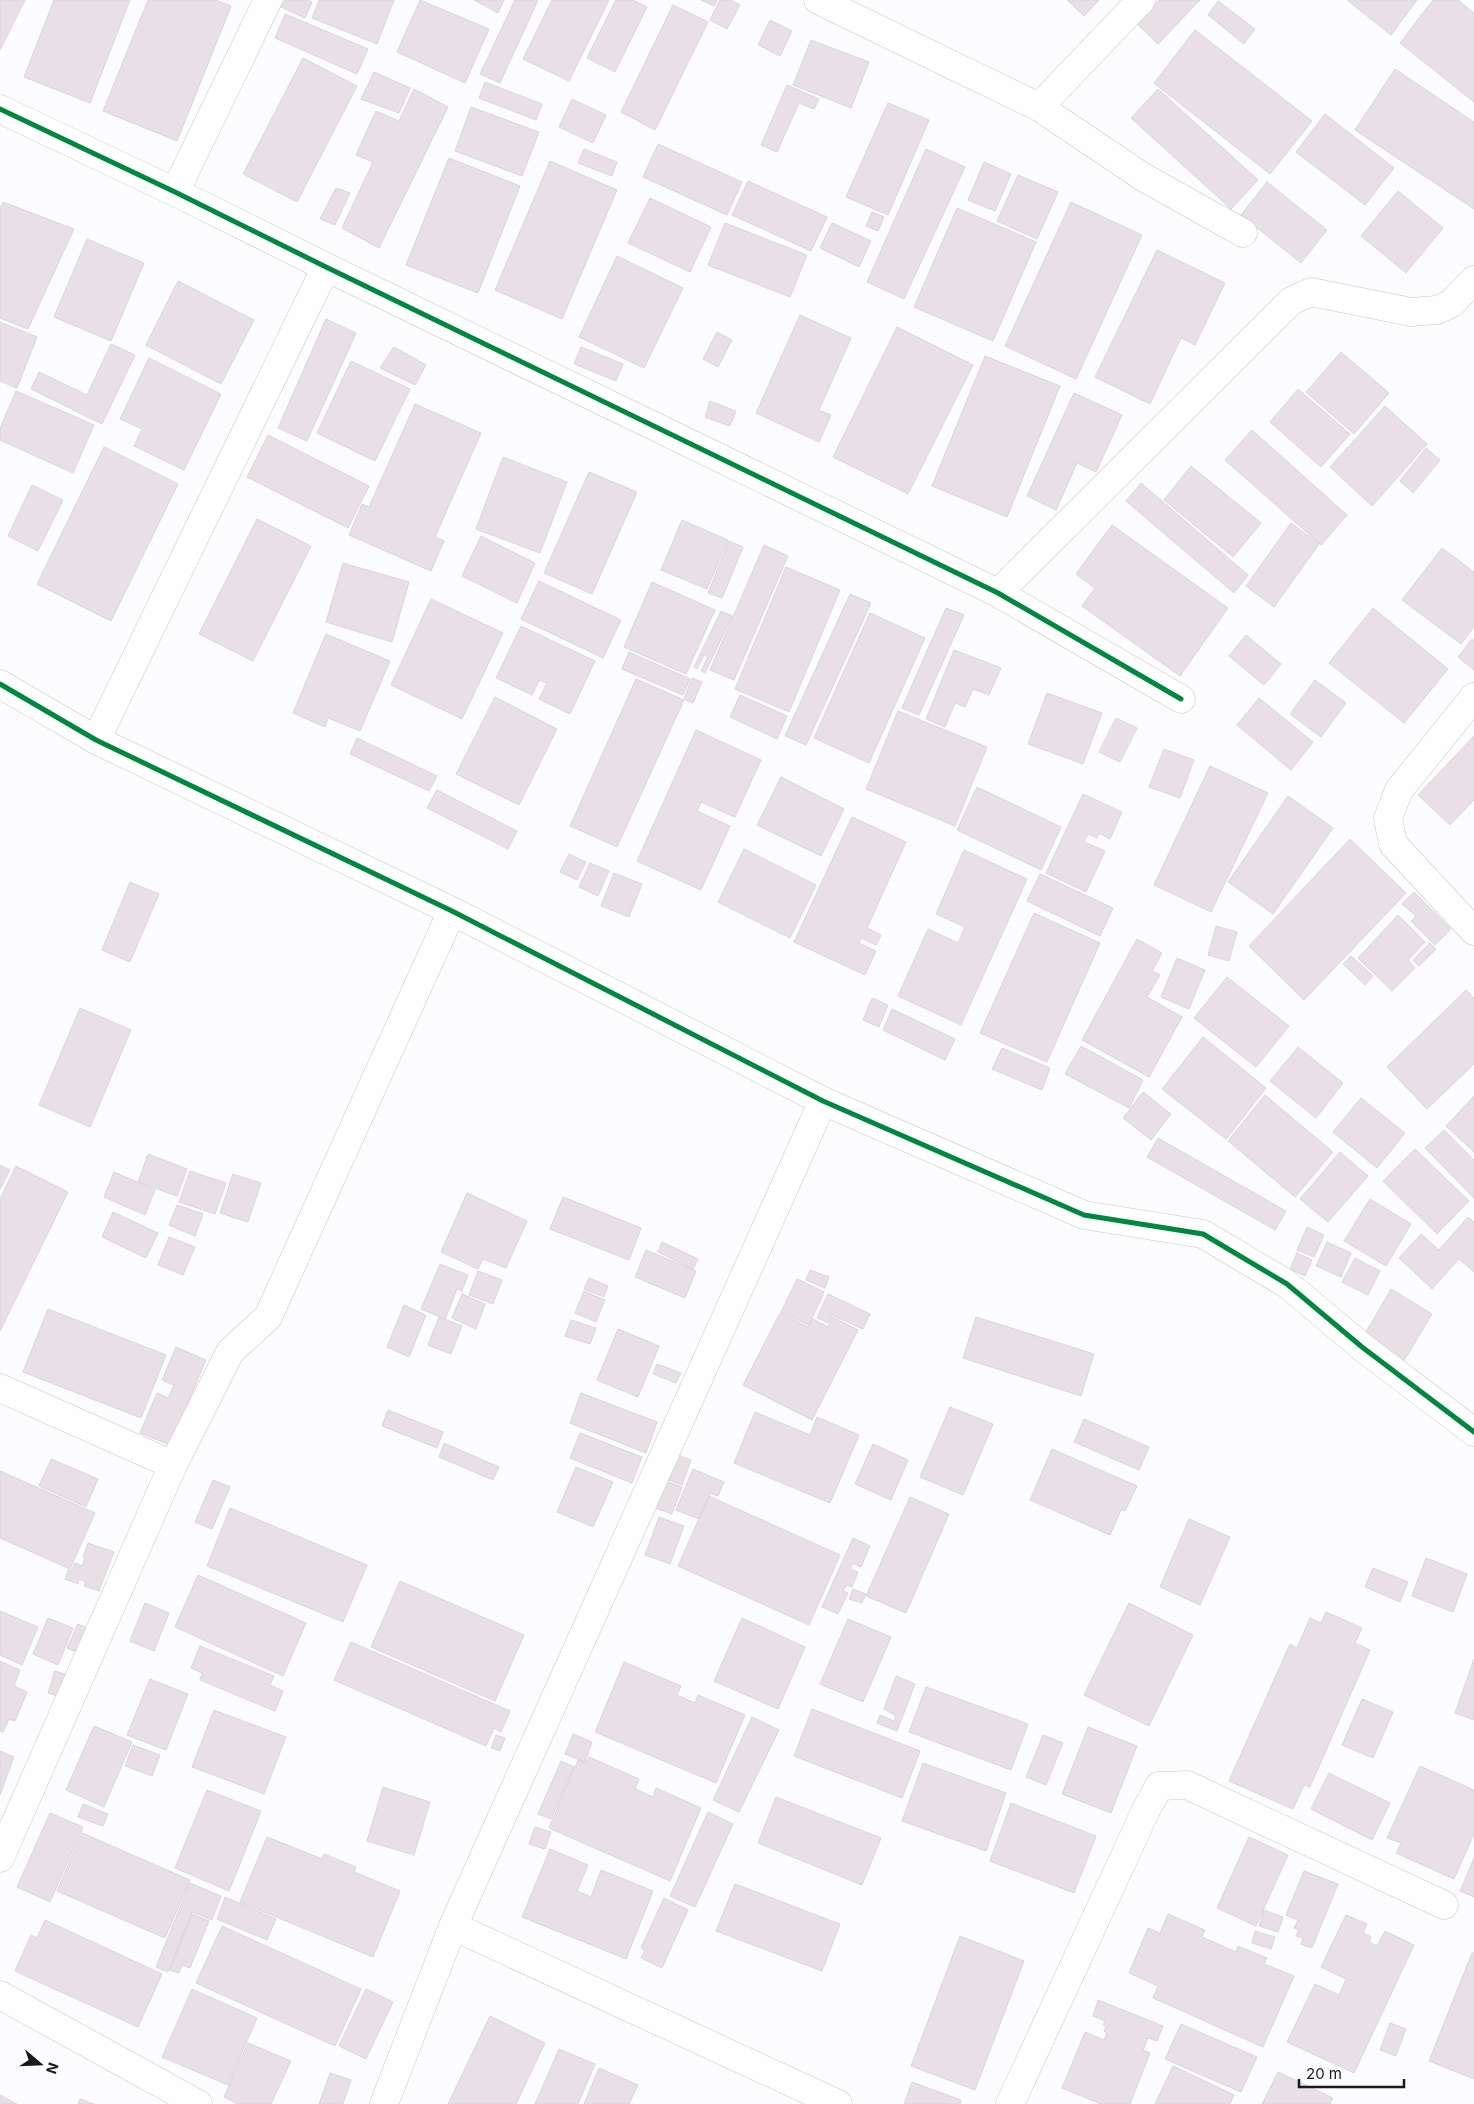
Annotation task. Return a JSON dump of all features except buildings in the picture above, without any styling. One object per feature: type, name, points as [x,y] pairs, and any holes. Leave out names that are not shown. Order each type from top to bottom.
[{"type":"street","points":[[175,192],[268,0]]},
{"type":"street","points":[[818,0],[1038,107],[1143,178],[1243,233]]},
{"type":"street","points":[[1038,107],[1141,0]]},
{"type":"street","points":[[0,109],[175,192],[998,593],[1181,699]]},
{"type":"street","points":[[96,740],[326,267]]},
{"type":"street","points":[[998,593],[1291,301],[1311,292],[1411,312],[1436,310],[1452,303],[1474,280]]},
{"type":"street","points":[[0,684],[96,740],[452,911],[823,1101],[1084,1215],[1203,1234],[1287,1284],[1362,1347],[1474,1432]]},
{"type":"street","points":[[1474,697],[1399,790],[1388,818],[1394,844],[1474,931]]},
{"type":"street","points":[[0,1858],[173,1465],[230,1352],[268,1317],[452,911]]},
{"type":"street","points":[[384,2104],[453,1926],[823,1101]]},
{"type":"street","points":[[0,1388],[173,1465]]},
{"type":"street","points":[[1010,2104],[1146,1810],[1159,1786],[1187,1785],[1444,1905]]},
{"type":"street","points":[[453,1926],[838,2104]]},
{"type":"street","points":[[0,1994],[198,2104]]},
{"type":"cycle path","points":[[0,109],[175,192],[998,593],[1181,699]]},
{"type":"cycle path","points":[[0,684],[96,740],[452,911],[823,1101],[1084,1215],[1203,1234],[1287,1284],[1362,1347],[1474,1432]]}]
